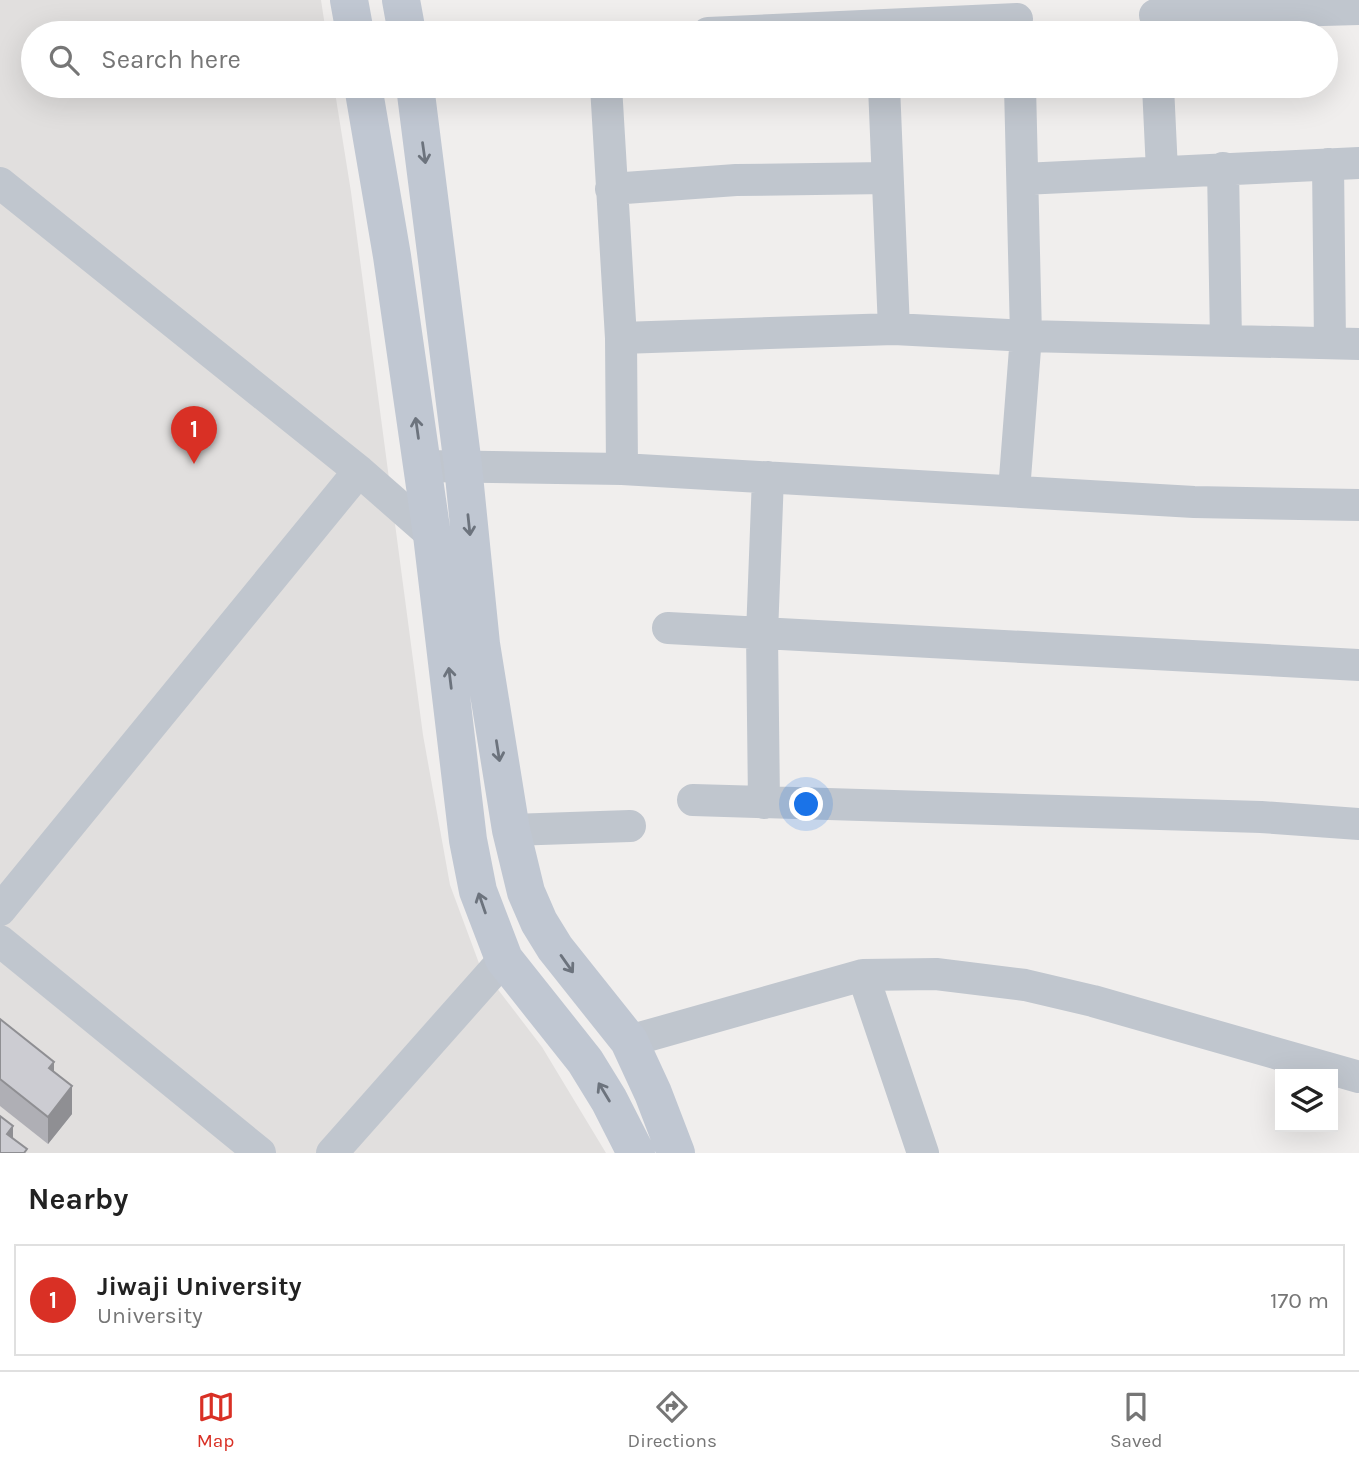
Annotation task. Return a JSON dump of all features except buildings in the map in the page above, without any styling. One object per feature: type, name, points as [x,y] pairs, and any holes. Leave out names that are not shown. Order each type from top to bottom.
[{"type":"main road","points":[[349,0],[353,21]]},
{"type":"main road","points":[[401,0],[405,21]]},
{"type":"main road","points":[[365,98],[392,256],[432,535],[468,840],[478,891],[504,959],[585,1061],[636,1153]]},
{"type":"main road","points":[[417,98],[463,466],[481,644],[511,830],[526,892],[540,922],[575,975],[629,1041],[677,1153]]},
{"type":"main road","points":[[558,1027],[595,998]]},
{"type":"street","points":[[1155,16],[1359,9]]},
{"type":"street","points":[[976,21],[1017,17]]},
{"type":"street","points":[[607,98],[621,338],[622,469]]},
{"type":"street","points":[[884,98],[894,329]]},
{"type":"street","points":[[1014,491],[1026,336],[1020,98]]},
{"type":"street","points":[[1158,98],[1161,171]]},
{"type":"street","points":[[1023,179],[1223,167],[1359,163]]},
{"type":"street","points":[[621,338],[894,329],[1026,336],[1345,343],[1328,164]]},
{"type":"street","points":[[1223,167],[1226,341]]},
{"type":"street","points":[[611,188],[736,180],[887,178]]},
{"type":"street","points":[[0,183],[359,471],[432,535]]},
{"type":"street","points":[[422,466],[622,469],[1194,502],[1359,505]]},
{"type":"street","points":[[0,909],[359,471]]},
{"type":"street","points":[[764,803],[762,634],[768,477]]},
{"type":"street","points":[[668,628],[1359,665]]},
{"type":"street","points":[[693,800],[1261,817],[1359,824]]},
{"type":"street","points":[[511,830],[629,827]]},
{"type":"street","points":[[0,941],[260,1153]]},
{"type":"street","points":[[332,1153],[504,959]]},
{"type":"street","points":[[629,1041],[863,975],[936,974],[1025,985],[1106,1005],[1359,1077]]},
{"type":"street","points":[[863,975],[928,1151]]},
{"type":"shaded area","points":[[0,0],[321,0],[324,21],[21,21],[21,98],[336,98],[351,192],[423,735],[450,885],[480,966],[542,1047],[606,1153],[0,1153]]},
{"type":"place","name":"Jiwaji University","points":[[194,464]]}]
